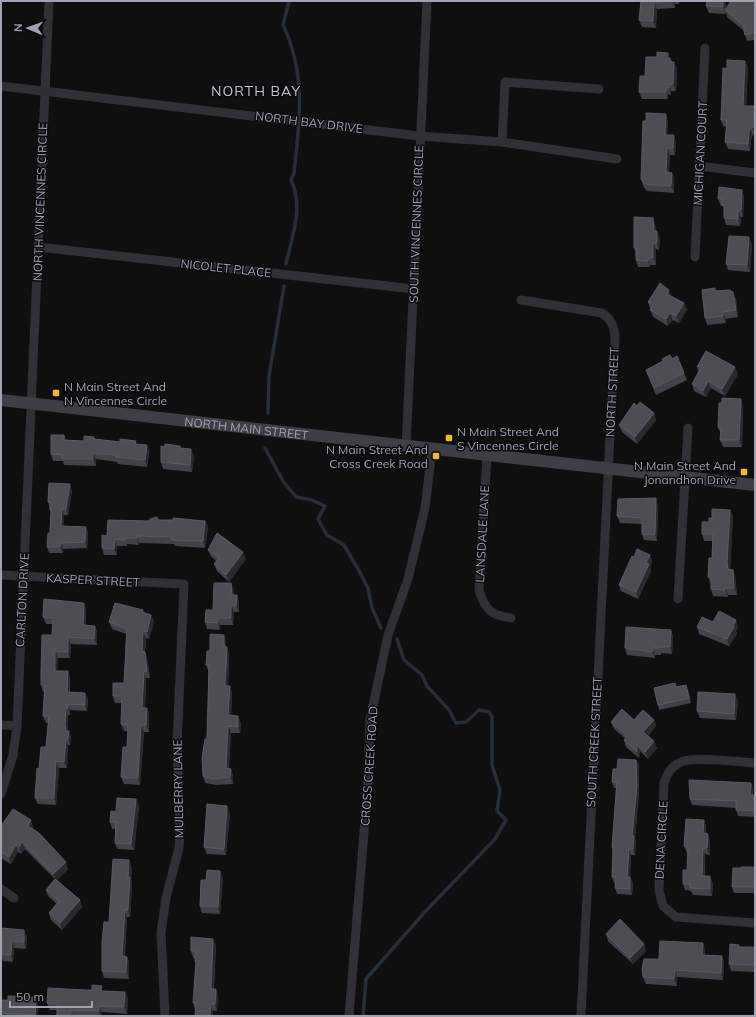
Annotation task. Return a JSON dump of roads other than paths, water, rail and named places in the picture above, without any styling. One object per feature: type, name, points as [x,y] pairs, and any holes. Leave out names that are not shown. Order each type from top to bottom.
[{"type":"main road","name":"NORTH MAIN STREET","points":[[1,400],[432,450],[755,485]]},
{"type":"street","name":"NORTH VINCENNES CIRCLE","points":[[32,404],[49,1]]},
{"type":"street","name":"SOUTH VINCENNES CIRCLE","points":[[406,447],[414,289],[419,136],[427,1]]},
{"type":"street","name":"MICHIGAN COURT","points":[[695,257],[705,48]]},
{"type":"street","points":[[502,142],[505,82],[599,89]]},
{"type":"street","name":"NORTH BAY DRIVE","points":[[1,86],[297,120],[419,136],[502,142],[617,159]]},
{"type":"street","points":[[699,166],[755,173]]},
{"type":"street","name":"NICOLET PLACE","points":[[38,247],[414,289]]},
{"type":"street","name":"NORTH STREET","points":[[521,300],[602,313],[608,318],[614,327],[615,337],[608,468]]},
{"type":"street","name":"CARLTON DRIVE","points":[[1,794],[13,755],[17,726],[32,404]]},
{"type":"street","points":[[678,599],[688,428]]},
{"type":"street","name":"CROSS CREEK ROAD","points":[[349,1016],[367,795],[370,720],[388,635],[408,579],[425,508],[432,450]]},
{"type":"street","name":"LANSDALE LANE","points":[[487,456],[480,590],[483,602],[489,611],[499,616],[511,618]]},
{"type":"street","name":"SOUTH CREEK STREET","points":[[581,1016],[608,468]]},
{"type":"street","name":"KASPER STREET","points":[[1,575],[184,584]]},
{"type":"street","name":"MULBERRY LANE","points":[[165,1016],[161,933],[166,898],[179,848],[180,831],[177,745],[184,584]]},
{"type":"street","points":[[1,725],[17,726]]},
{"type":"street","name":"DENA CIRCLE","points":[[755,763],[693,760],[679,763],[671,768],[664,783],[659,890],[663,906],[667,911],[676,917],[682,919],[755,923]]},
{"type":"street","points":[[1,889],[14,898]]},
{"type":"waterway","points":[[286,264],[294,232],[297,211],[297,200],[291,180],[294,173],[299,116],[298,79],[295,61],[283,25],[289,1]]},
{"type":"waterway","points":[[268,413],[269,376],[284,286]]},
{"type":"waterway","points":[[265,448],[283,481],[296,497],[312,500],[325,506],[318,519],[327,535],[344,545],[357,567],[368,588],[372,608],[381,628]]},
{"type":"waterway","points":[[363,1016],[366,979],[423,914],[495,839],[506,820],[497,811],[500,790],[492,765],[492,717],[489,712],[479,710],[466,722],[456,723],[449,710],[427,686],[422,675],[404,660],[397,639]]},
{"type":"place","name":"N Main Street And N Vincennes Circle","points":[[56,393]]},
{"type":"place","name":"N Main Street And S Vincennes Circle","points":[[449,438]]},
{"type":"place","name":"N Main Street And Cross Creek Road","points":[[436,456]]},
{"type":"place","name":"N Main Street And Jonandhon Drive","points":[[744,472]]},
{"type":"district","name":"NORTH BAY","points":[[256,91]]}]
